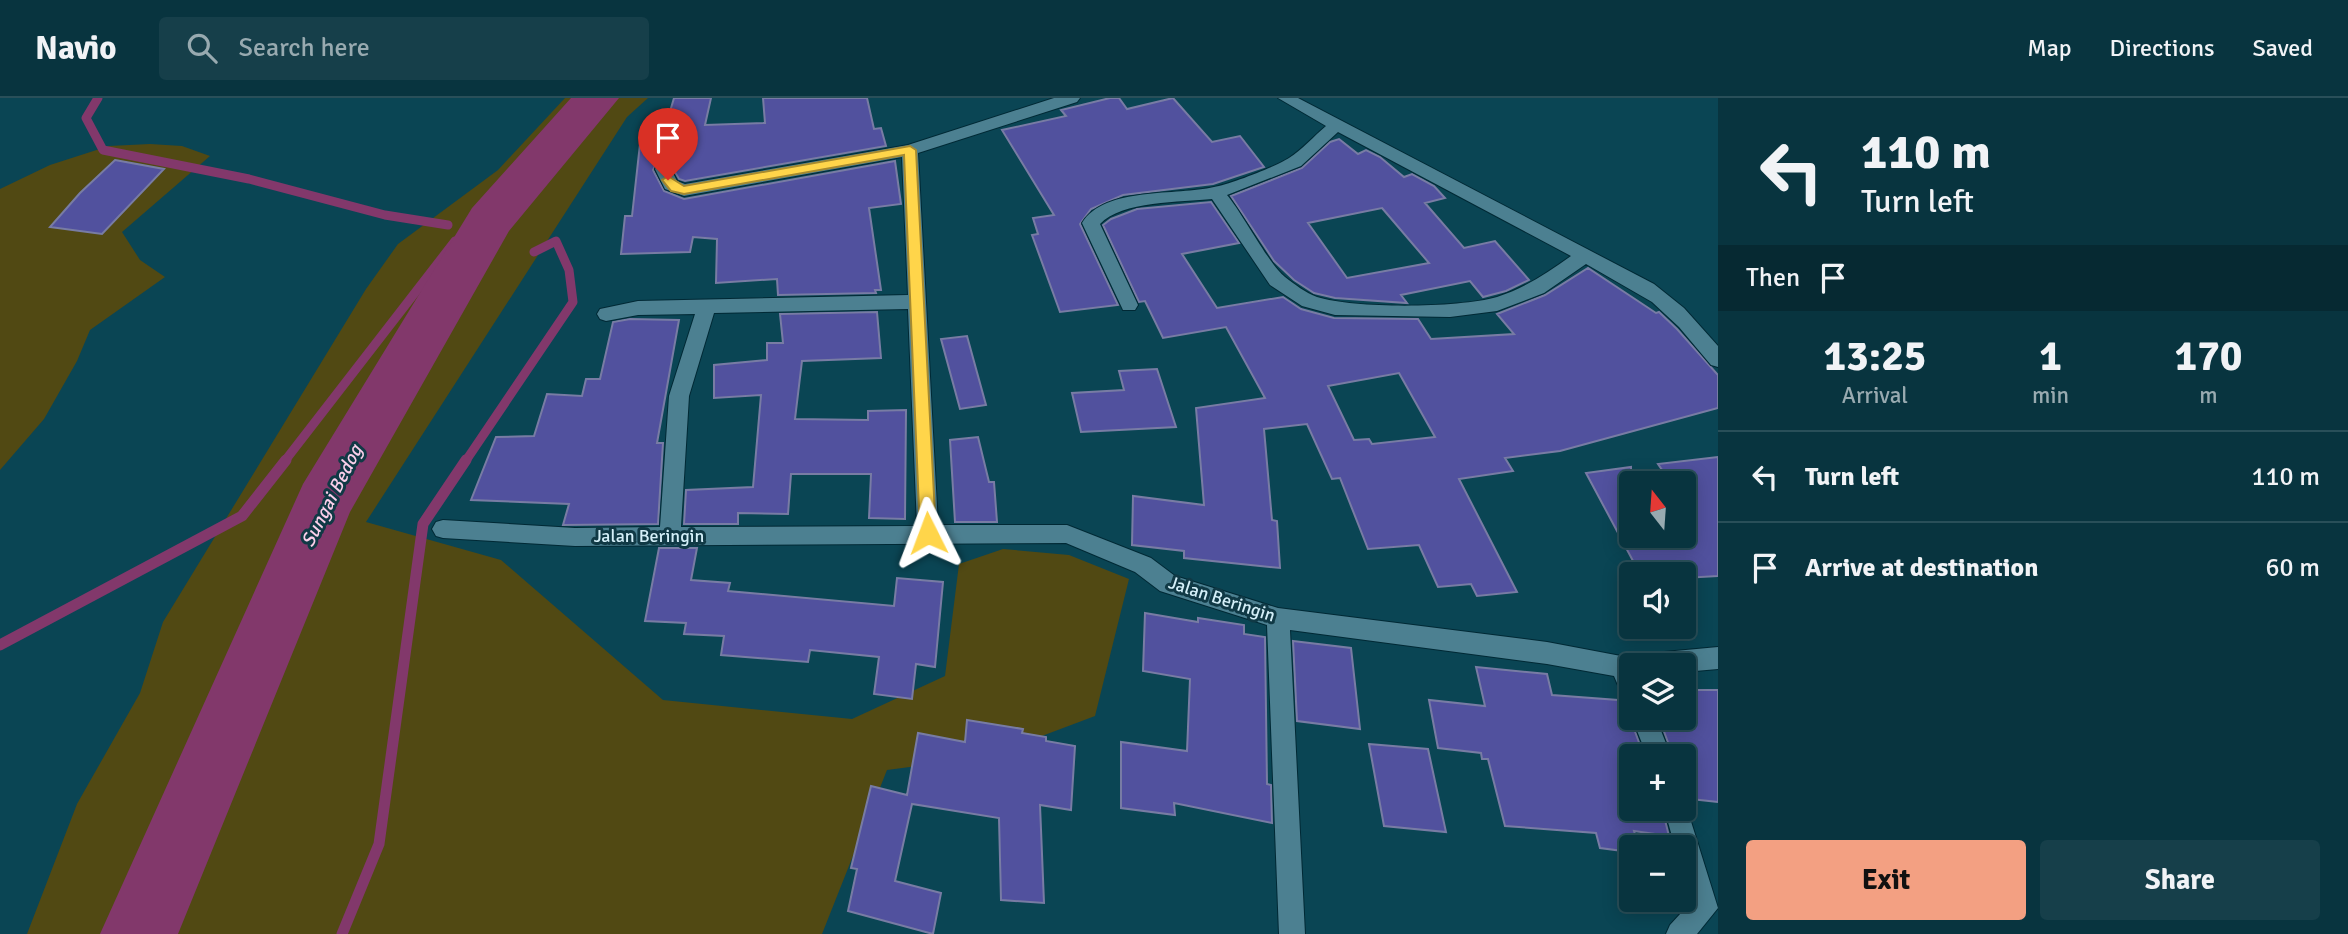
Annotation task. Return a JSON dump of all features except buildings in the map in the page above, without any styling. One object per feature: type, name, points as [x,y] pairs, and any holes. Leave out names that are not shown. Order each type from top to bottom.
[{"type":"street","points":[[663,169],[671,185],[684,190],[910,150],[1072,98]]},
{"type":"street","points":[[1286,98],[1648,289],[1694,327],[1718,360]]},
{"type":"street","points":[[1129,305],[1091,223],[1094,216],[1107,210],[1147,201],[1216,193],[1295,162],[1336,124]]},
{"type":"street","points":[[910,150],[928,533]]},
{"type":"street","points":[[1216,193],[1276,280],[1308,301],[1335,308],[1395,312],[1450,310],[1497,304],[1538,288],[1586,255]]},
{"type":"street","points":[[606,314],[638,307],[917,302]]},
{"type":"street","points":[[670,537],[679,396],[707,305]]},
{"type":"street","name":"Jalan Beringin","points":[[443,529],[575,537],[1067,534],[1143,565],[1168,584],[1278,618],[1619,664]]},
{"type":"street","points":[[1278,618],[1292,934]]},
{"type":"street","name":"Jalan Beringin","points":[[1696,660],[1718,658]]},
{"type":"street","points":[[1679,934],[1706,905],[1680,821]]},
{"type":"shaded area","points":[[565,98],[648,98],[627,117],[366,522],[501,560],[663,700],[852,719],[945,676],[959,564],[1003,549],[1069,555],[1129,579],[1095,716],[986,757],[887,770],[822,934],[27,934],[77,804],[140,693],[163,622],[366,289],[398,244],[498,170]]},
{"type":"shaded area","points":[[109,146],[182,146],[210,156],[122,232],[140,260],[165,277],[90,330],[77,361],[44,419],[0,470],[0,189],[50,165]]},
{"type":"waterway","points":[[98,98],[86,118],[103,150],[249,179],[385,215],[448,225]]},
{"type":"waterway","name":"Sungai Bedog","points":[[139,934],[324,502],[490,220],[596,98]]},
{"type":"waterway","points":[[284,462],[455,241]]},
{"type":"waterway","points":[[465,462],[573,302],[569,270],[556,241],[534,252]]},
{"type":"waterway","points":[[0,645],[242,516],[286,460]]},
{"type":"waterway","points":[[342,934],[379,844],[423,524],[466,460]]},
{"type":"route","points":[[668,180],[671,185],[684,190],[910,150],[928,533]]}]
